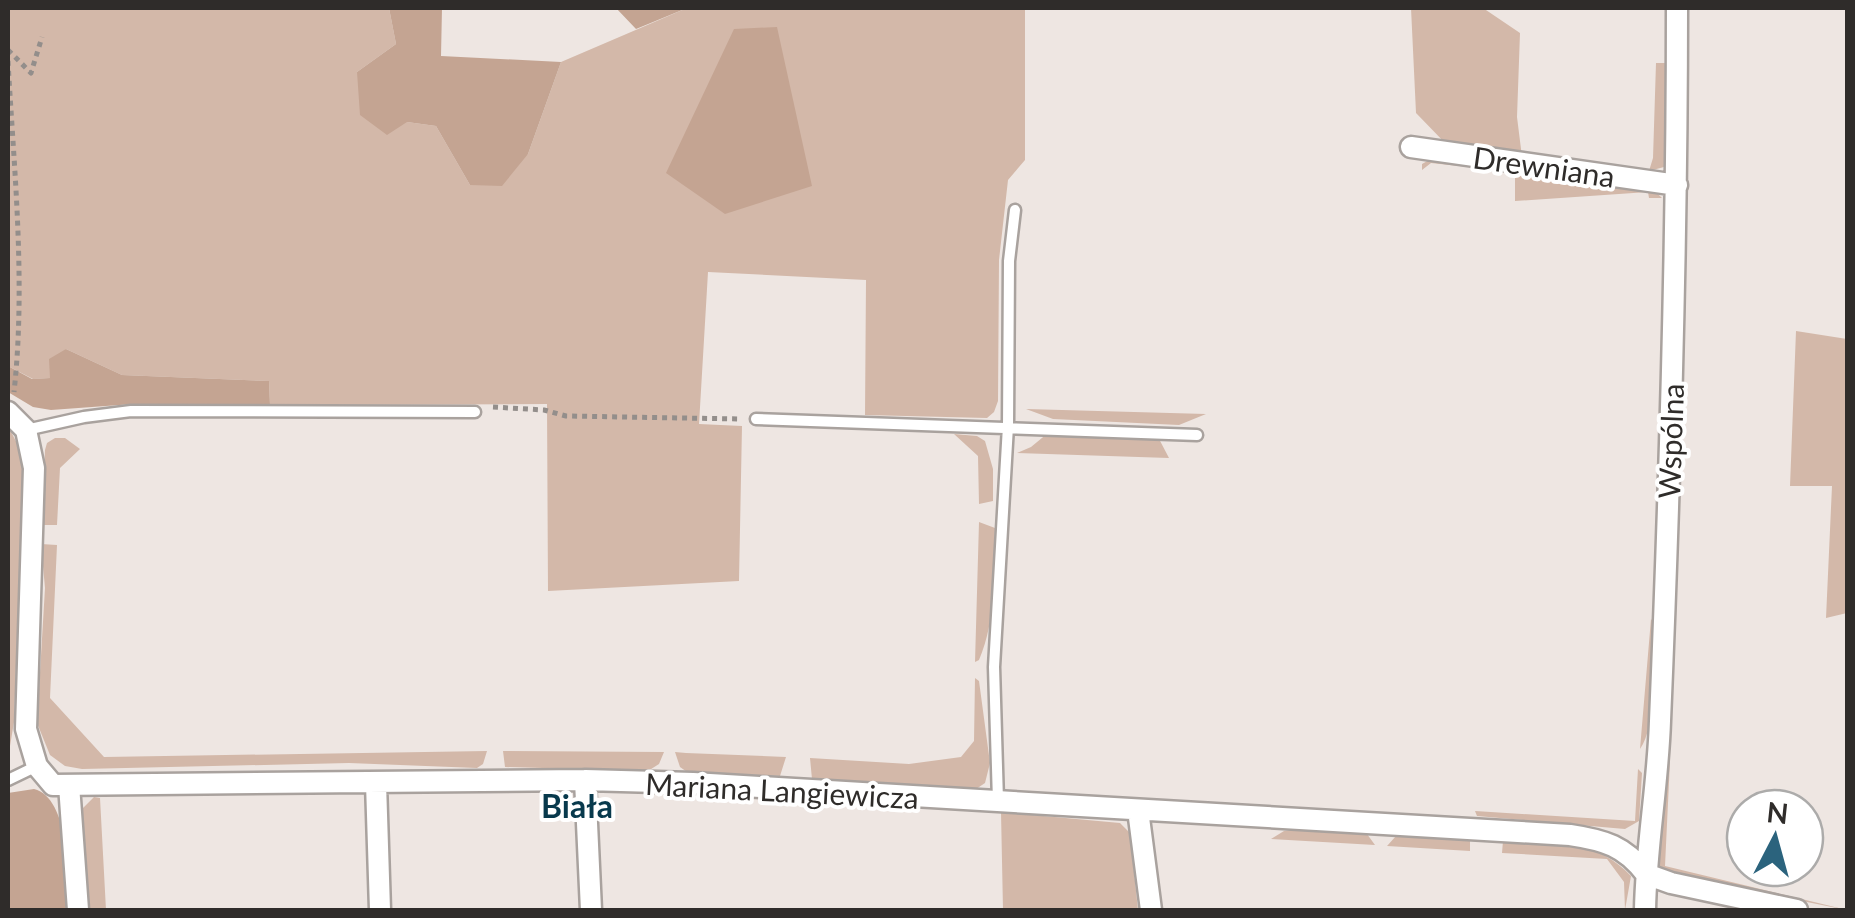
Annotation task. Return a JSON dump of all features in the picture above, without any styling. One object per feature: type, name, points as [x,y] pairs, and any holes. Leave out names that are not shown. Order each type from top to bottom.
[{"type":"street","name":"Wspólna","points":[[1646,910],[1660,728],[1677,186],[1677,8]]},
{"type":"street","name":"Drewniana","points":[[1411,147],[1677,186]]},
{"type":"street","points":[[15,419],[34,468],[26,729],[36,766]]},
{"type":"street","name":"Mariana Langiewicza","points":[[36,766],[53,785],[585,780],[801,788],[1570,835],[1620,847],[1646,874]]},
{"type":"street","points":[[585,780],[591,910]]},
{"type":"street","points":[[376,782],[380,910]]},
{"type":"street","points":[[70,784],[78,910]]},
{"type":"street","points":[[1138,810],[1151,910]]},
{"type":"street","points":[[1646,874],[1670,884],[1797,910]]},
{"type":"lane","points":[[998,802],[994,668],[1008,426],[1009,260],[1015,210]]},
{"type":"lane","points":[[15,419],[132,412],[475,412]]},
{"type":"lane","points":[[756,419],[1198,435]]},
{"type":"lane","points":[[8,780],[36,766]]},
{"type":"path","points":[[8,50],[31,73],[42,37]]},
{"type":"path","points":[[8,60],[16,200],[15,419]]},
{"type":"path","points":[[475,412],[512,407],[566,416],[756,419]]},
{"type":"shaded area","points":[[8,8],[389,8],[396,44],[357,72],[407,122],[436,126],[470,185],[528,154],[561,62],[687,8],[1025,8],[1025,160],[1008,180],[999,260],[998,401],[994,412],[987,418],[865,415],[866,280],[708,272],[699,424],[742,426],[739,581],[548,591],[547,404],[270,405],[269,381],[122,375],[66,349],[50,378],[33,379],[8,366]]},
{"type":"shaded area","points":[[389,8],[442,8],[441,56],[561,62],[528,154],[502,186],[470,185],[436,126],[407,122],[387,135],[360,115],[357,72],[396,44]]},
{"type":"shaded area","points":[[616,8],[687,8],[636,29]]},
{"type":"shaded area","points":[[1411,8],[1483,8],[1520,33],[1517,117],[1522,157],[1448,146],[1416,113]]},
{"type":"shaded area","points":[[777,27],[812,186],[725,214],[666,173],[734,29]]},
{"type":"shaded area","points":[[1656,63],[1670,63],[1668,161],[1664,167],[1649,171],[1653,158]]},
{"type":"shaded area","points":[[1431,159],[1656,192],[1662,198],[1649,198],[1648,192],[1515,201],[1515,172],[1431,163],[1422,170],[1422,164]]},
{"type":"shaded area","points":[[1796,331],[1847,339],[1847,613],[1826,618],[1832,486],[1790,486]]},
{"type":"shaded area","points":[[66,349],[122,375],[269,381],[270,405],[133,404],[51,410],[33,407],[8,392],[8,366],[32,379],[50,378],[49,359]]},
{"type":"shaded area","points":[[1026,409],[1206,414],[1179,425],[1053,419]]},
{"type":"shaded area","points":[[8,426],[21,451],[23,470],[14,722],[8,758]]},
{"type":"shaded area","points":[[1048,433],[1158,437],[1169,458],[1017,453]]},
{"type":"shaded area","points":[[954,434],[977,436],[985,441],[993,469],[993,501],[979,504],[978,456]]},
{"type":"shaded area","points":[[55,438],[65,438],[80,449],[60,468],[57,525],[42,525],[45,450]]},
{"type":"shaded area","points":[[979,522],[995,528],[994,578],[989,628],[975,662]]},
{"type":"shaded area","points":[[41,544],[57,545],[50,698],[104,757],[487,751],[483,764],[477,768],[349,763],[82,769],[65,766],[50,755],[37,723],[45,588]]},
{"type":"shaded area","points":[[1651,619],[1656,626],[1654,690],[1640,749]]},
{"type":"shaded area","points":[[975,678],[979,681],[990,763],[985,783],[976,789],[812,779],[810,758],[909,764],[961,757],[974,741]]},
{"type":"shaded area","points":[[503,751],[664,752],[659,764],[648,771],[505,767]]},
{"type":"shaded area","points":[[675,752],[786,757],[780,776],[687,772],[680,767]]},
{"type":"shaded area","points":[[1670,761],[1665,866],[1725,881],[1725,886],[1670,875],[1658,868],[1655,861],[1664,767]]},
{"type":"shaded area","points":[[1638,769],[1642,773],[1639,821],[1625,829],[1477,816],[1475,811],[1635,821]]},
{"type":"shaded area","points":[[34,789],[55,807],[61,823],[71,910],[8,910],[8,793]]},
{"type":"shaded area","points":[[94,797],[100,798],[106,910],[88,910],[80,819],[83,808]]},
{"type":"shaded area","points":[[1001,812],[1120,823],[1130,833],[1138,910],[1003,910]]},
{"type":"shaded area","points":[[1284,831],[1367,834],[1375,845],[1271,839]]},
{"type":"shaded area","points":[[1396,836],[1470,840],[1470,851],[1387,846]]},
{"type":"shaded area","points":[[1503,841],[1572,845],[1602,854],[1631,876],[1625,910],[1624,882],[1607,859],[1502,853]]},
{"type":"shaded area","points":[[1736,888],[1756,888],[1847,910]]},
{"type":"district","name":"Biała","points":[[577,805]]}]
